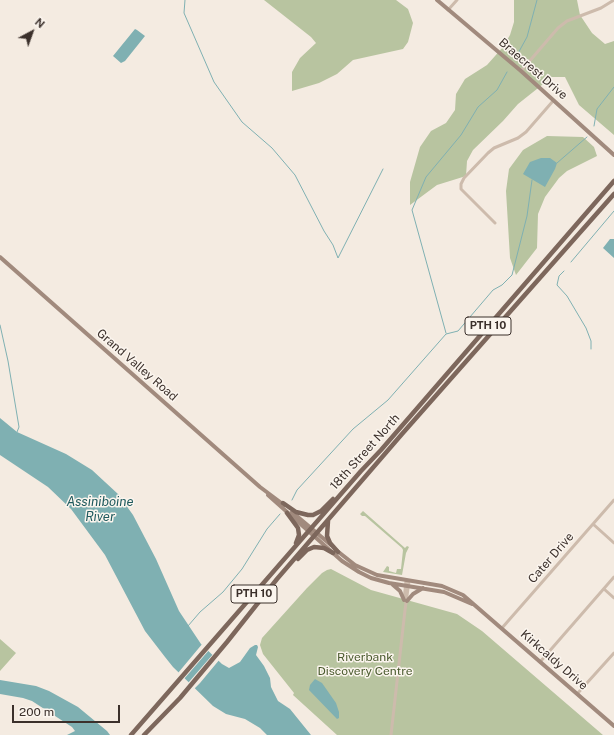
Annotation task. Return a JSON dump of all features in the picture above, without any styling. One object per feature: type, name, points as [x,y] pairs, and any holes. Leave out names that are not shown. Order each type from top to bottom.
[{"type":"main road","name":"Braecrest Drive","points":[[437,0],[521,71],[614,155]]},
{"type":"main road","name":"18th Street North","points":[[131,735],[614,181]]},
{"type":"main road","name":"PTH 10","points":[[561,255],[614,195]]},
{"type":"main road","name":"18th Street North","points":[[144,735],[180,698],[280,575],[333,513],[481,343],[561,255]]},
{"type":"main road","name":"Grand Valley Road","points":[[0,257],[260,486],[287,513],[315,534]]},
{"type":"main road","points":[[283,503],[303,515],[313,515],[328,504],[346,484],[361,471]]},
{"type":"main road","name":"Grand Valley Road","points":[[260,486],[283,503],[310,530]]},
{"type":"main road","points":[[287,513],[296,524],[298,532],[297,542],[290,553]]},
{"type":"main road","points":[[333,513],[328,521],[326,533],[336,552]]},
{"type":"main road","name":"Kirkcaldy Drive","points":[[315,534],[336,552],[374,574],[387,578],[447,587],[463,595],[614,726]]},
{"type":"main road","points":[[280,575],[310,548],[321,547],[336,552]]},
{"type":"main road","name":"Kirkcaldy Drive","points":[[336,552],[347,565],[374,579],[389,583],[438,590],[470,603],[480,610]]},
{"type":"main road","points":[[389,583],[400,591],[406,601],[413,594],[424,588]]},
{"type":"street","points":[[448,10],[457,0]]},
{"type":"street","points":[[521,71],[558,28],[567,21],[601,8],[614,0]]},
{"type":"street","points":[[495,224],[461,189],[461,184],[464,178],[488,153],[494,148],[518,138],[526,132],[553,101]]},
{"type":"street","points":[[606,189],[614,195]]},
{"type":"street","points":[[555,249],[561,255]]},
{"type":"street","name":"Cater Drive","points":[[502,628],[614,500]]},
{"type":"street","points":[[593,524],[614,543]]},
{"type":"street","points":[[540,662],[614,577]]},
{"type":"street","points":[[391,735],[408,581]]},
{"type":"street","points":[[604,589],[614,598]]},
{"type":"street","points":[[577,694],[614,654]]},
{"type":"green space","points":[[264,0],[396,0],[408,9],[413,23],[408,42],[403,49],[353,60],[337,74],[319,83],[292,91],[292,72],[300,58],[316,43],[311,37]]},
{"type":"green space","points":[[514,0],[577,0],[580,15],[592,33],[605,44],[614,41],[614,135],[579,105],[565,77],[552,77],[518,104],[473,150],[467,161],[466,176],[437,185],[410,205],[410,182],[420,147],[431,131],[446,123],[455,110],[456,94],[465,79],[487,65],[503,47],[510,35],[514,22]]},
{"type":"green space","points":[[547,136],[583,137],[594,147],[597,156],[567,171],[559,178],[545,197],[538,214],[537,248],[516,275],[510,258],[506,191],[509,169],[523,150]]},
{"type":"green space","points":[[363,511],[405,548],[407,546],[409,547],[406,553],[402,575],[383,572],[387,566],[389,567],[389,571],[396,573],[397,569],[401,569],[403,550],[365,516],[362,516],[360,514]]},
{"type":"green space","name":"Riverbank Discovery Centre","points":[[331,569],[371,590],[457,614],[482,631],[603,735],[337,735],[293,695],[294,693],[263,654],[260,645],[262,638],[307,588],[322,573]]},
{"type":"green space","points":[[0,639],[16,653],[0,671]]},
{"type":"water","points":[[135,29],[145,36],[125,61],[121,63],[113,56]]},
{"type":"water","points":[[541,158],[550,158],[557,163],[545,187],[523,174],[530,162]]},
{"type":"water","points":[[610,239],[614,239],[614,258],[603,248]]},
{"type":"water","name":"Assiniboine River","points":[[0,418],[17,432],[66,454],[92,470],[118,494],[133,515],[156,559],[179,611],[201,644],[222,664],[229,668],[240,662],[250,648],[257,645],[256,655],[270,678],[271,687],[278,701],[290,709],[311,735],[267,735],[260,728],[245,719],[226,714],[213,706],[173,667],[145,631],[105,555],[71,509],[48,487],[0,455]]},
{"type":"water","points":[[315,679],[322,683],[336,703],[339,718],[337,719],[309,690],[310,685]]},
{"type":"water","points":[[0,680],[36,686],[49,691],[78,707],[110,735],[67,735],[75,731],[72,727],[32,701],[0,694]]},
{"type":"pier","points":[[203,643],[210,649],[184,679],[178,673]]},
{"type":"pier","points":[[214,653],[220,659],[194,689],[188,683]]},
{"type":"waterway","points":[[185,0],[184,13],[214,82],[242,122],[272,148],[295,175],[324,231],[333,245],[338,258],[383,169]]},
{"type":"waterway","points":[[516,57],[527,37],[537,0]]},
{"type":"waterway","points":[[446,333],[412,210],[426,177],[461,135],[478,107],[497,90],[507,72]]},
{"type":"waterway","points":[[594,126],[597,109],[614,87]]},
{"type":"waterway","points":[[557,163],[587,137]]},
{"type":"waterway","points":[[292,500],[297,490],[353,429],[388,400],[446,334],[458,331],[493,290],[502,285],[512,275],[527,216],[532,180]]},
{"type":"waterway","points":[[571,262],[614,211]]},
{"type":"waterway","points":[[564,271],[559,276],[557,285],[567,296],[586,328],[591,341],[591,349]]},
{"type":"waterway","points":[[0,325],[8,361],[19,427],[17,432]]},
{"type":"waterway","points":[[188,626],[200,612],[223,592],[242,569],[267,529],[280,514]]}]
